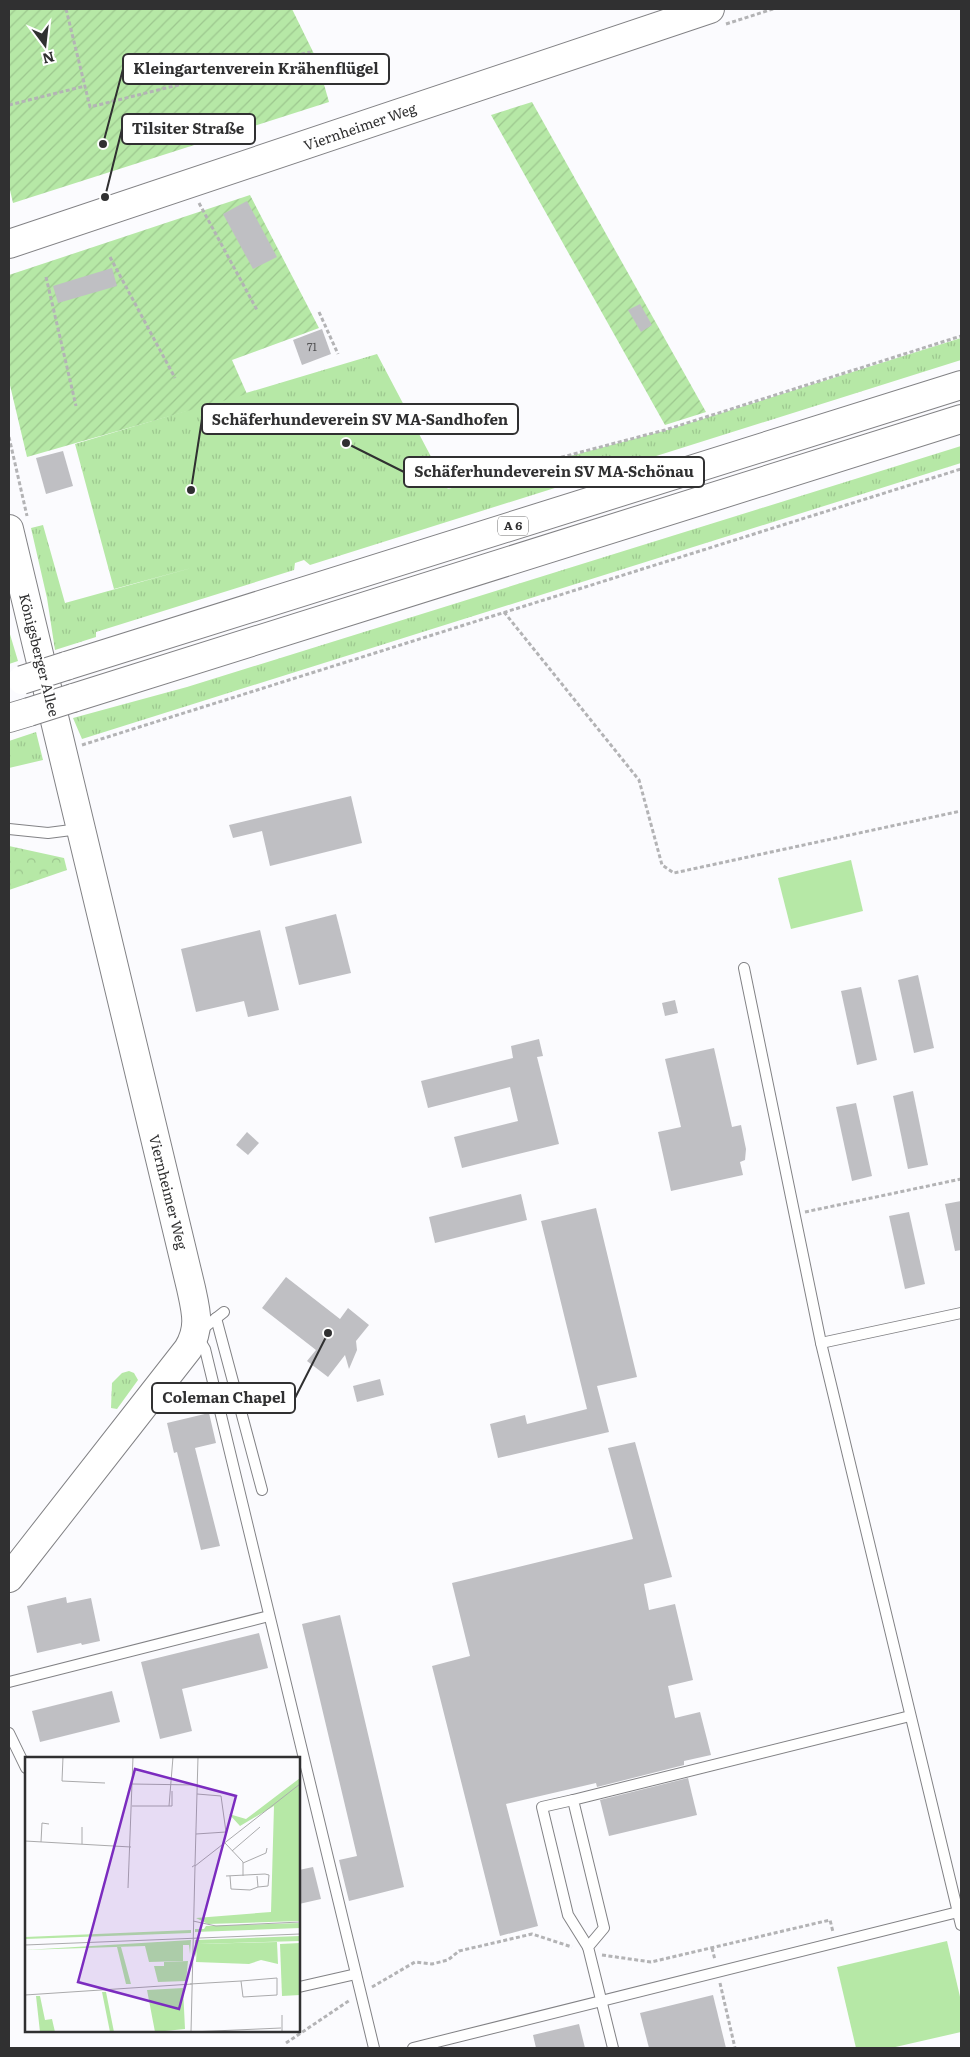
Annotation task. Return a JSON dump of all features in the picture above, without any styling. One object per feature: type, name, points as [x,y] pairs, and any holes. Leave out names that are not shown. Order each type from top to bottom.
[{"type":"main road","name":"Viernheimer Weg","points":[[9,244],[710,9]]},
{"type":"main road","name":"A 6","points":[[15,682],[961,385]]},
{"type":"main road","name":"A 6","points":[[19,715],[961,419]]},
{"type":"main road","name":"Königsberger Allee","points":[[17,520],[62,751]]},
{"type":"main road","name":"Viernheimer Weg","points":[[62,751],[197,1316],[212,1322]]},
{"type":"main road","points":[[9,1578],[188,1349],[212,1322]]},
{"type":"lane","points":[[9,829],[48,833],[80,829]]},
{"type":"lane","points":[[744,968],[822,1343],[961,1925]]},
{"type":"lane","points":[[822,1343],[961,1313]]},
{"type":"lane","points":[[212,1322],[262,1490]]},
{"type":"lane","points":[[212,1322],[205,1349],[374,2048]]},
{"type":"lane","points":[[9,1682],[269,1616]]},
{"type":"lane","points":[[613,2048],[589,1950],[568,1916],[542,1807],[910,1716]]},
{"type":"lane","points":[[9,1733],[25,1766]]},
{"type":"lane","points":[[573,1800],[604,1928],[589,1950]]},
{"type":"lane","points":[[412,2048],[958,1912]]},
{"type":"lane","points":[[300,1987],[356,1974]]},
{"type":"path","points":[[66,9],[90,107],[310,52]]},
{"type":"path","points":[[9,105],[85,86]]},
{"type":"path","points":[[192,183],[198,201],[257,310]]},
{"type":"path","points":[[110,257],[174,378]]},
{"type":"path","points":[[46,277],[76,406]]},
{"type":"path","points":[[320,312],[338,354]]},
{"type":"path","points":[[448,487],[665,430],[961,336]]},
{"type":"path","points":[[9,436],[17,520]]},
{"type":"path","points":[[62,751],[961,469]]},
{"type":"path","points":[[504,612],[639,780],[662,865],[674,873],[961,811]]},
{"type":"path","points":[[795,1214],[961,1179]]},
{"type":"path","points":[[286,2043],[360,1993],[415,1962],[432,1964],[448,1960],[459,1951],[532,1934],[589,1950],[651,1962],[830,1920],[836,1942]]},
{"type":"path","points":[[712,1948],[735,2048]]},
{"type":"green space","points":[[9,9],[292,9],[317,60],[329,102],[13,203],[9,186]]},
{"type":"green space","points":[[532,102],[706,412],[665,425],[491,115]]},
{"type":"green space","points":[[250,195],[319,328],[232,360],[247,394],[27,457],[9,381],[9,275]]},
{"type":"green space","points":[[961,338],[961,360],[310,565],[304,560],[295,563],[294,570],[96,632],[96,637],[55,650],[47,598],[31,528],[43,525],[65,603],[195,567],[114,589],[75,444],[377,354],[448,489],[667,430]]},
{"type":"green space","points":[[961,446],[961,463],[82,739],[73,718],[187,687]]},
{"type":"green space","points":[[9,631],[18,661],[9,664]]},
{"type":"green space","points":[[36,732],[43,760],[9,768],[9,741]]},
{"type":"green space","points":[[9,846],[64,858],[67,870],[9,890]]},
{"type":"green space","points":[[851,860],[863,911],[791,929],[778,878]]},
{"type":"green space","points":[[129,1371],[134,1373],[138,1380],[117,1409],[111,1408],[112,1383],[122,1373]]},
{"type":"green space","points":[[947,1941],[961,2001],[961,2032],[891,2048],[856,2048],[837,1967]]},
{"type":"building","points":[[247,201],[277,257],[253,269],[223,214]]},
{"type":"building","points":[[112,268],[117,286],[58,303],[53,286]]},
{"type":"building","points":[[640,304],[652,325],[641,332],[628,310]]},
{"type":"building","points":[[322,329],[331,354],[302,365],[293,340]]},
{"type":"building","points":[[63,451],[73,486],[46,494],[36,458]]},
{"type":"building","points":[[351,796],[362,843],[270,866],[262,831],[233,838],[229,825]]},
{"type":"building","points":[[336,914],[351,973],[299,985],[285,927]]},
{"type":"building","points":[[260,930],[279,1010],[248,1017],[244,1001],[196,1012],[181,949]]},
{"type":"building","points":[[918,975],[934,1048],[914,1053],[898,980]]},
{"type":"building","points":[[861,987],[877,1060],[857,1065],[841,991]]},
{"type":"building","points":[[675,1000],[678,1013],[665,1016],[662,1003]]},
{"type":"building","points":[[539,1039],[543,1056],[537,1057],[559,1144],[462,1168],[454,1137],[518,1121],[510,1087],[428,1108],[421,1081],[513,1058],[511,1046]]},
{"type":"building","points":[[714,1048],[732,1127],[741,1125],[746,1149],[745,1160],[740,1162],[743,1175],[671,1191],[658,1132],[681,1127],[665,1059]]},
{"type":"building","points":[[913,1091],[928,1165],[908,1169],[893,1096]]},
{"type":"building","points":[[856,1103],[872,1176],[852,1181],[836,1107]]},
{"type":"building","points":[[247,1132],[259,1143],[248,1155],[236,1145]]},
{"type":"building","points":[[521,1194],[527,1220],[435,1243],[429,1217]]},
{"type":"building","points":[[961,1201],[961,1250],[955,1251],[945,1204]]},
{"type":"building","points":[[596,1208],[637,1377],[597,1386],[609,1432],[498,1458],[490,1424],[525,1415],[527,1424],[587,1409],[541,1221]]},
{"type":"building","points":[[909,1212],[925,1284],[905,1289],[889,1216]]},
{"type":"building","points":[[286,1277],[340,1319],[348,1308],[369,1325],[356,1341],[357,1350],[349,1369],[345,1355],[328,1377],[307,1361],[316,1350],[262,1308]]},
{"type":"building","points":[[380,1379],[384,1395],[357,1402],[353,1386]]},
{"type":"building","points":[[209,1413],[216,1443],[195,1448],[220,1546],[201,1550],[177,1452],[174,1453],[167,1423]]},
{"type":"building","points":[[635,1442],[672,1577],[644,1584],[649,1610],[675,1604],[693,1680],[668,1686],[675,1718],[700,1712],[711,1755],[684,1761],[684,1765],[597,1787],[596,1783],[506,1804],[538,1926],[500,1936],[432,1666],[470,1656],[452,1583],[633,1539],[608,1448]]},
{"type":"building","points":[[66,1597],[67,1603],[91,1598],[100,1641],[82,1645],[81,1643],[37,1653],[27,1606]]},
{"type":"building","points":[[340,1615],[404,1887],[349,1901],[339,1860],[357,1856],[302,1624]]},
{"type":"building","points":[[259,1633],[268,1668],[182,1689],[192,1731],[160,1739],[141,1662]]},
{"type":"building","points":[[112,1691],[120,1722],[40,1742],[32,1711]]},
{"type":"building","points":[[688,1778],[697,1815],[609,1836],[600,1800]]},
{"type":"building","points":[[313,1867],[321,1899],[300,1904],[300,1870]]},
{"type":"building","points":[[713,1995],[726,2048],[649,2048],[640,2013]]},
{"type":"building","points":[[579,2024],[585,2048],[536,2048],[533,2035]]},
{"type":"place","name":"Kleingartenverein Krähenflügel","points":[[103,144]]},
{"type":"place","name":"Tilsiter Straße","points":[[105,197]]},
{"type":"place","name":"Schäferhundeverein SV MA-Schönau","points":[[346,443]]},
{"type":"place","name":"Schäferhundeverein SV MA-Sandhofen","points":[[191,490]]},
{"type":"place","name":"Coleman Chapel","points":[[328,1333]]}]
